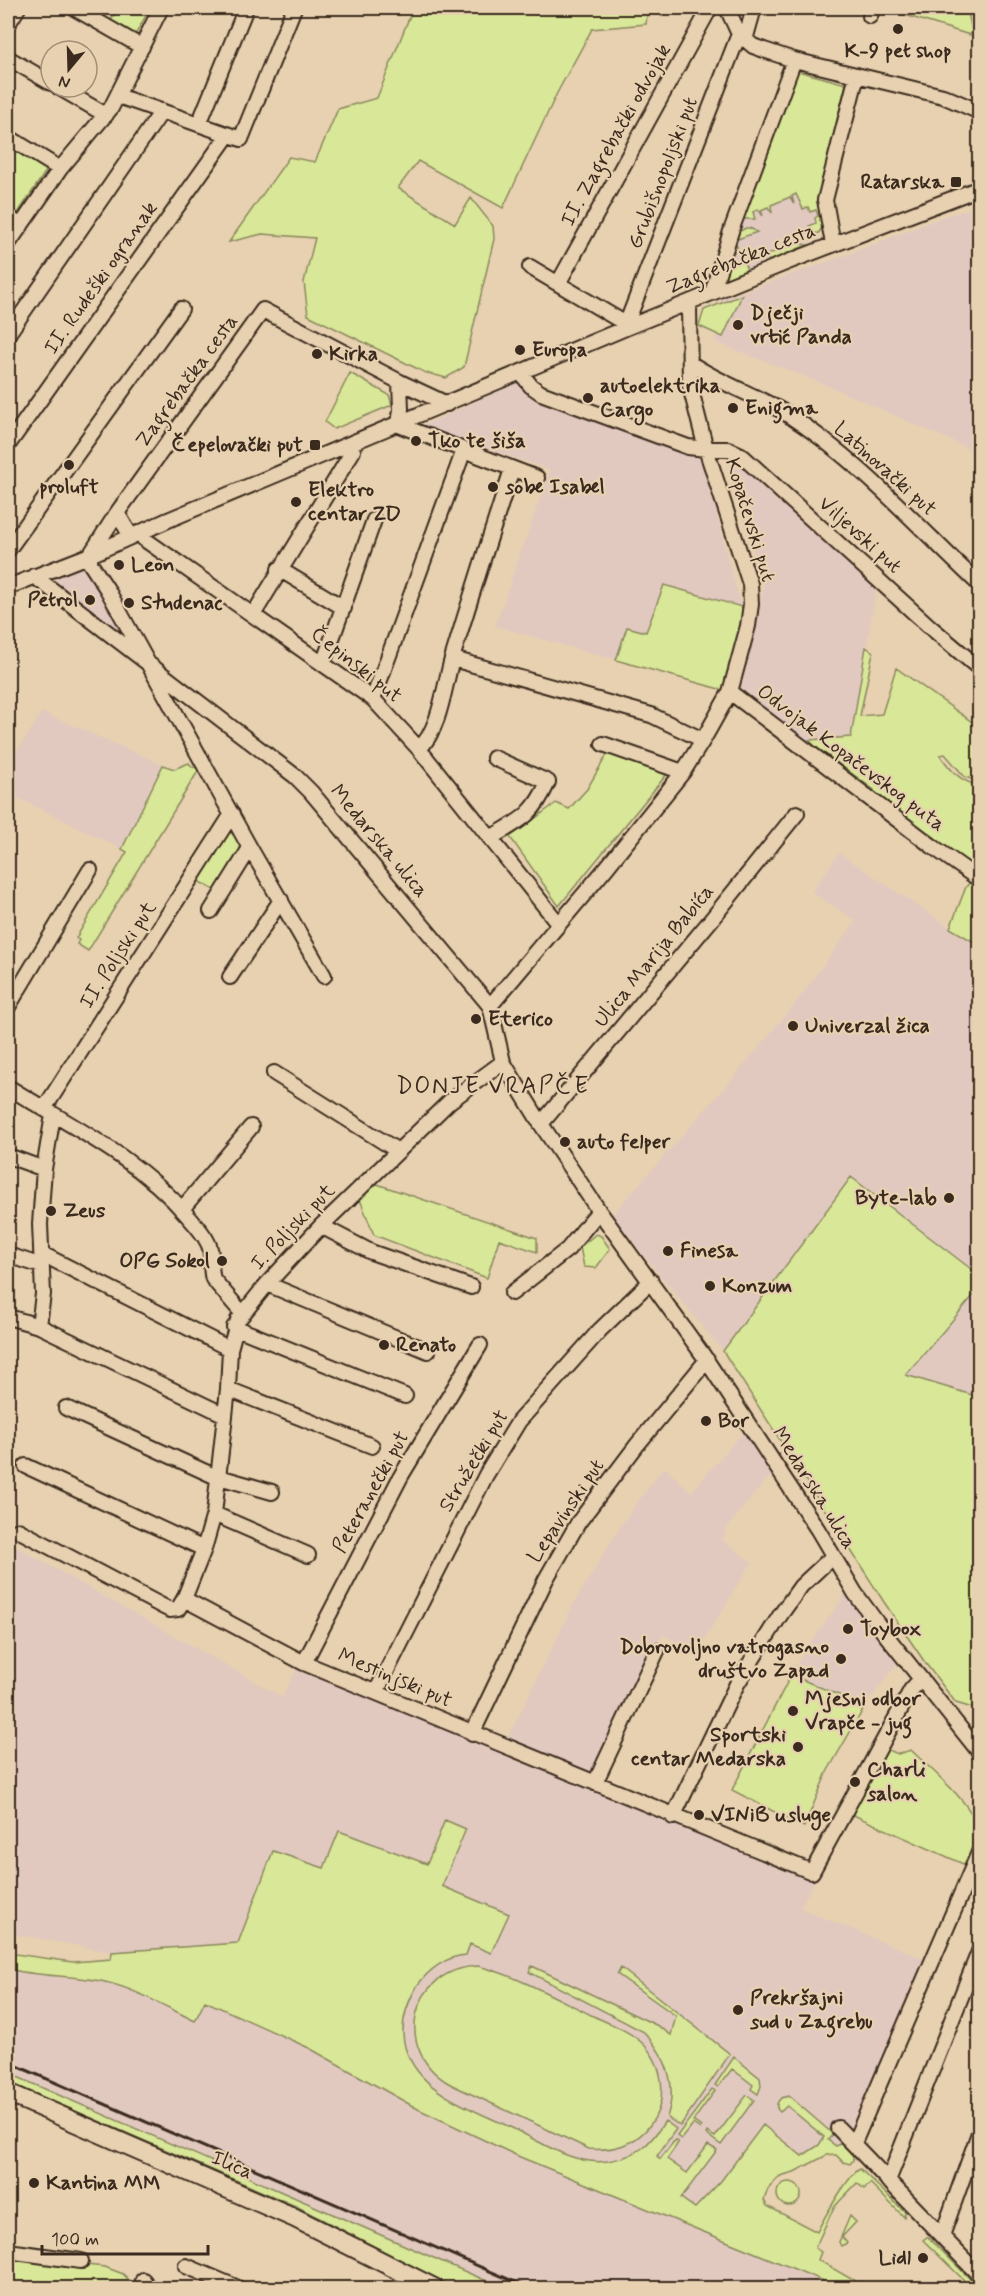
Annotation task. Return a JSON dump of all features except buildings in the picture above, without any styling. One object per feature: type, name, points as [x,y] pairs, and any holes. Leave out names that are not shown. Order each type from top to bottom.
[{"type":"main road","name":"Ilica","points":[[8,2093],[296,2217],[434,2289]]},
{"type":"street","points":[[8,24],[18,8]]},
{"type":"street","points":[[74,8],[142,47]]},
{"type":"street","points":[[8,243],[60,169],[106,115],[118,96],[161,8]]},
{"type":"street","points":[[199,124],[246,8]]},
{"type":"street","name":"II. Rudeški ogranak","points":[[8,445],[235,137],[294,8]]},
{"type":"street","name":"II. Zagrebački odvojak","points":[[559,282],[710,8]]},
{"type":"street","points":[[727,8],[742,37],[764,50],[794,60],[943,96],[980,112]]},
{"type":"street","name":"Grubišnopoljski put","points":[[628,327],[629,317],[754,8]]},
{"type":"street","points":[[8,58],[39,76]]},
{"type":"street","points":[[712,293],[732,228],[794,60]]},
{"type":"street","points":[[833,244],[825,200],[857,75]]},
{"type":"street","points":[[118,96],[235,137]]},
{"type":"street","points":[[79,99],[106,115]]},
{"type":"street","points":[[8,334],[162,111]]},
{"type":"street","points":[[8,137],[60,169]]},
{"type":"street","name":"Zagrebačka cesta","points":[[8,587],[90,555],[628,327],[833,244],[980,188]]},
{"type":"street","points":[[8,217],[21,226]]},
{"type":"street","points":[[530,267],[559,282],[628,327]]},
{"type":"street","name":"Kopačevski put","points":[[490,1006],[607,867],[683,772],[730,692],[748,626],[751,604],[750,584],[706,449],[690,386],[689,303]]},
{"type":"street","points":[[8,550],[181,309]]},
{"type":"street","name":"Zagrebačka cesta","points":[[90,555],[117,513],[263,310],[447,404]]},
{"type":"street","name":"Latinovački put","points":[[690,363],[711,377],[786,414],[848,460],[980,585]]},
{"type":"street","points":[[521,373],[531,386],[541,393],[688,447],[706,449]]},
{"type":"street","points":[[400,382],[399,425],[537,478]]},
{"type":"street","name":"Viljevski put","points":[[706,449],[728,449],[741,455],[928,626],[980,669]]},
{"type":"street","points":[[373,699],[464,450]]},
{"type":"street","points":[[253,615],[353,451]]},
{"type":"street","points":[[419,749],[427,742],[433,731],[512,469]]},
{"type":"street","points":[[117,513],[136,534]]},
{"type":"street","points":[[323,664],[374,520]]},
{"type":"street","name":"Čepinski put","points":[[136,534],[373,699],[419,749],[558,923]]},
{"type":"street","points":[[90,555],[90,562],[324,976]]},
{"type":"street","points":[[279,569],[344,608]]},
{"type":"street","name":"Medarska ulica","points":[[34,576],[295,776],[311,792],[490,1006],[503,1062],[541,1124],[706,1360],[806,1511],[832,1557],[885,1634],[980,1753]]},
{"type":"street","points":[[453,659],[651,715],[703,740]]},
{"type":"street","name":"Odvojak Kopačevskog puta","points":[[730,692],[977,878]]},
{"type":"street","points":[[603,744],[683,772]]},
{"type":"street","points":[[490,838],[534,810],[548,782],[494,758]]},
{"type":"street","name":"Ulica Marija Babića","points":[[541,1124],[797,813]]},
{"type":"street","name":"II. Poljski put","points":[[39,1326],[43,1294],[40,1224],[48,1112],[232,814]]},
{"type":"street","points":[[210,911],[250,848]]},
{"type":"street","points":[[8,1008],[90,870]]},
{"type":"street","points":[[230,977],[281,900]]},
{"type":"street","name":"I. Poljski put","points":[[184,1599],[204,1549],[214,1514],[228,1389],[230,1349],[234,1327],[242,1313],[321,1226],[398,1151],[450,1101],[503,1062]]},
{"type":"street","points":[[274,1073],[398,1151]]},
{"type":"street","points":[[8,1087],[125,1159],[159,1186],[182,1209],[208,1242],[211,1253],[210,1272],[213,1279],[242,1313]]},
{"type":"street","points":[[182,1209],[251,1127]]},
{"type":"street","points":[[8,1156],[45,1169]]},
{"type":"street","points":[[512,1293],[568,1249],[600,1211]]},
{"type":"street","points":[[321,1226],[371,1252],[471,1287]]},
{"type":"street","points":[[8,1255],[42,1260],[230,1349]]},
{"type":"street","name":"Stružečki put","points":[[376,1692],[486,1474],[519,1421],[600,1330],[651,1281]]},
{"type":"street","points":[[267,1284],[428,1351]]},
{"type":"street","points":[[8,1317],[39,1326],[225,1416]]},
{"type":"street","points":[[234,1327],[405,1396]]},
{"type":"street","name":"Peteranečki put","points":[[304,1663],[401,1476],[480,1345]]},
{"type":"street","name":"Lepavinski put","points":[[472,1734],[546,1579],[578,1523],[706,1360]]},
{"type":"street","points":[[228,1389],[372,1446]]},
{"type":"street","points":[[66,1408],[218,1477],[272,1492]]},
{"type":"street","points":[[26,1466],[204,1549]]},
{"type":"street","points":[[214,1514],[308,1555]]},
{"type":"street","points":[[18,1530],[164,1607],[178,1609],[184,1599]]},
{"type":"street","points":[[673,1816],[737,1684],[801,1586],[832,1557]]},
{"type":"street","name":"Mestinjski put","points":[[184,1599],[304,1663],[812,1872],[911,1690],[920,1680]]},
{"type":"street","points":[[595,1784],[657,1651]]},
{"type":"street","points":[[854,2143],[980,1850]]},
{"type":"street","points":[[888,2181],[980,1949]]},
{"type":"street","points":[[838,2128],[980,2276]]},
{"type":"street","points":[[942,2236],[980,2130]]},
{"type":"street","points":[[8,2251],[81,2261]]},
{"type":"street","points":[[186,2266],[238,2289]]},
{"type":"shaded area","points":[[797,190],[821,193],[823,228],[821,232],[807,245],[721,280],[742,214]]},
{"type":"shaded area","points":[[979,206],[979,453],[824,384],[715,342],[720,300],[841,257],[948,215]]},
{"type":"shaded area","points":[[516,383],[534,397],[702,456],[705,459],[724,545],[742,607],[664,585],[646,632],[627,627],[616,660],[495,626],[550,470],[422,426]]},
{"type":"shaded area","points":[[734,454],[882,582],[876,590],[851,737],[800,740],[737,694],[764,586],[728,470]]},
{"type":"shaded area","name":"Petrol","points":[[80,565],[90,569],[133,645],[57,586],[58,575]]},
{"type":"shaded area","points":[[42,712],[163,765],[122,849],[8,793],[8,766]]},
{"type":"shaded area","points":[[839,853],[958,933],[979,944],[979,1275],[851,1177],[723,1351],[611,1216],[735,1076],[798,1000],[856,921],[812,892]]},
{"type":"shaded area","points":[[979,1289],[979,1397],[906,1375]]},
{"type":"shaded area","points":[[746,1429],[776,1476],[767,1479],[725,1530],[722,1540],[752,1562],[696,1652],[662,1634],[598,1778],[506,1742],[574,1603],[623,1522],[664,1467],[691,1492]]},
{"type":"shaded area","points":[[8,1542],[282,1697],[297,1667],[815,1880],[800,1908],[929,1961],[856,2131],[836,2148],[724,2181],[692,2218],[413,2086],[375,2050],[464,1829],[445,1820],[428,1864],[339,1831],[324,1868],[273,1851],[238,1943],[112,1952],[8,1933]]},
{"type":"shaded area","points":[[847,1592],[899,1661],[865,1706],[791,1675],[800,1658]]},
{"type":"shaded area","points":[[8,1969],[22,1973],[106,1982],[135,1992],[195,2021],[204,2001],[309,2048],[418,2109],[520,2157],[841,2288],[503,2288],[8,2073]]},
{"type":"green space","points":[[119,8],[150,8],[133,39],[108,24]]},
{"type":"green space","points":[[413,8],[648,8],[646,24],[592,29],[557,93],[503,208],[418,161],[398,188],[455,224],[471,198],[493,226],[494,239],[464,367],[446,378],[424,372],[308,315],[304,282],[315,238],[262,234],[229,242],[289,157],[315,162],[338,109],[377,98]]},
{"type":"green space","points":[[893,8],[967,8],[972,31],[970,35],[892,11]]},
{"type":"green space","points":[[798,71],[846,84],[819,193],[821,193],[823,226],[818,234],[813,232],[809,226],[816,223],[815,218],[818,216],[816,210],[810,212],[808,207],[803,209],[796,194],[792,196],[794,204],[790,197],[771,205],[772,213],[768,207],[761,210],[763,216],[758,209],[753,212],[755,219],[741,219]]},
{"type":"green space","points":[[8,142],[48,168],[16,216],[8,211]]},
{"type":"green space","points":[[746,228],[757,232],[735,240],[738,232]]},
{"type":"green space","points":[[735,240],[738,250],[731,253],[736,263],[743,260],[747,270],[721,280]]},
{"type":"green space","points":[[796,243],[807,245],[769,261],[767,255]]},
{"type":"green space","points":[[742,295],[723,337],[699,326],[704,310]]},
{"type":"green space","points":[[350,373],[389,395],[392,405],[334,429],[325,422]]},
{"type":"green space","points":[[664,585],[742,607],[741,636],[723,690],[616,660],[627,627],[646,632]]},
{"type":"green space","points":[[866,647],[873,652],[860,716],[882,714],[896,668],[979,727],[979,781],[965,777],[945,754],[940,755],[956,775],[979,786],[979,876],[904,818],[905,815],[871,794],[874,790],[809,740],[851,737]]},
{"type":"green space","points":[[608,753],[667,774],[559,906],[510,837],[556,803],[569,809],[587,789]]},
{"type":"green space","points":[[189,763],[192,767],[200,768],[88,951],[77,944],[79,940],[76,938],[127,852],[122,849],[163,765],[174,769]]},
{"type":"green space","points":[[229,831],[243,844],[244,848],[218,892],[196,880]]},
{"type":"green space","points":[[972,880],[980,883],[979,945],[950,928],[966,887]]},
{"type":"green space","points":[[851,1177],[979,1275],[979,1289],[906,1375],[979,1397],[979,1710],[956,1703],[926,1664],[723,1351]]},
{"type":"green space","points":[[374,1183],[537,1238],[537,1252],[499,1239],[487,1278],[374,1235],[359,1197]]},
{"type":"green space","points":[[596,1234],[601,1236],[610,1249],[596,1268],[584,1267],[580,1247]]},
{"type":"green space","name":"Sportski centar Medarska","points":[[791,1675],[865,1706],[827,1772],[804,1827],[732,1790]]},
{"type":"green space","points":[[886,1749],[898,1754],[911,1750],[965,1804],[978,1829],[979,1841],[970,1867],[851,1814]]},
{"type":"green space","points":[[445,1820],[466,1829],[442,1886],[509,1914],[491,1953],[470,1944],[466,1955],[452,1958],[432,1969],[413,1993],[403,2023],[403,2039],[412,2063],[422,2077],[466,2107],[571,2157],[583,2160],[608,2161],[635,2153],[654,2137],[665,2121],[676,2129],[657,2156],[660,2159],[675,2140],[678,2143],[667,2159],[687,2173],[708,2145],[717,2150],[681,2198],[695,2208],[721,2181],[763,2125],[802,2156],[819,2145],[824,2137],[787,2106],[780,2112],[777,2109],[781,2098],[789,2096],[833,2134],[828,2140],[836,2146],[843,2142],[853,2154],[853,2160],[850,2164],[843,2162],[836,2155],[827,2155],[794,2172],[780,2176],[768,2189],[764,2200],[767,2206],[817,2232],[843,2188],[860,2169],[905,2212],[904,2217],[870,2183],[864,2189],[857,2183],[834,2207],[815,2248],[821,2252],[818,2260],[867,2288],[841,2288],[520,2157],[418,2109],[309,2048],[205,2001],[195,2021],[117,1985],[8,1969],[8,1953],[73,1962],[111,1959],[112,1952],[238,1943],[273,1851],[324,1868],[339,1831],[427,1864]]},
{"type":"green space","points":[[478,1966],[537,1988],[624,2030],[641,2042],[655,2060],[662,2093],[656,2115],[644,2132],[631,2142],[615,2148],[589,2149],[452,2085],[433,2071],[421,2053],[415,2034],[416,2015],[423,1997],[436,1981],[455,1971]]},
{"type":"green space","points":[[532,1966],[658,2026],[671,2035],[676,2016],[617,1974],[621,1968],[730,2054],[680,2126],[667,2117],[671,2094],[668,2071],[652,2041],[644,2032],[529,1972]]},
{"type":"green space","points":[[734,2057],[760,2078],[761,2086],[758,2094],[751,2089],[753,2085],[732,2069],[718,2087],[715,2085]]},
{"type":"green space","points":[[8,2073],[503,2288],[455,2288],[298,2207],[8,2082]]},
{"type":"green space","points":[[712,2089],[715,2091],[693,2121],[701,2127],[700,2129],[693,2124],[681,2139],[677,2136]]},
{"type":"green space","points":[[747,2095],[754,2100],[721,2145],[706,2134],[707,2132],[715,2137]]},
{"type":"green space","points":[[789,2182],[797,2186],[801,2194],[797,2202],[789,2206],[781,2202],[777,2194],[781,2186]]},
{"type":"green space","points":[[850,2216],[856,2222],[842,2237],[847,2243],[841,2246],[839,2242]]},
{"type":"green space","points":[[927,2237],[979,2288],[972,2288],[923,2240]]},
{"type":"green space","points":[[8,2257],[105,2267],[123,2274],[135,2286],[134,2288],[8,2288]]},
{"type":"railway","points":[[8,2062],[529,2288]]},
{"type":"place","name":"K-9 pet shop","points":[[898,29]]},
{"type":"place","name":"Ratarska","points":[[956,182]]},
{"type":"place","name":"Dječji vrtić Panda","points":[[738,325]]},
{"type":"place","name":"Europa","points":[[520,350]]},
{"type":"place","name":"Kirka","points":[[317,354]]},
{"type":"place","name":"autoelektrika Cargo","points":[[588,398]]},
{"type":"place","name":"Enigma","points":[[733,408]]},
{"type":"place","name":"Tko te šiša","points":[[416,441]]},
{"type":"place","name":"Čepelovački put","points":[[315,445]]},
{"type":"place","name":"proluft","points":[[69,465]]},
{"type":"place","name":"sobe Isabel","points":[[493,487]]},
{"type":"place","name":"Elektro centar ZD","points":[[296,502]]},
{"type":"place","name":"Leon","points":[[119,565]]},
{"type":"place","name":"Petrol","points":[[90,600]]},
{"type":"place","name":"Studenac","points":[[129,603]]},
{"type":"place","name":"Eterico","points":[[476,1019]]},
{"type":"place","name":"Univerzal žica","points":[[793,1026]]},
{"type":"place","name":"auto felper","points":[[565,1142]]},
{"type":"place","name":"Byte-lab","points":[[949,1198]]},
{"type":"place","name":"Zeus","points":[[51,1211]]},
{"type":"place","name":"Finesa","points":[[668,1251]]},
{"type":"place","name":"OPG Sokol","points":[[222,1261]]},
{"type":"place","name":"Konzum","points":[[710,1286]]},
{"type":"place","name":"Renato","points":[[384,1345]]},
{"type":"place","name":"Bor","points":[[706,1421]]},
{"type":"place","name":"Toybox","points":[[848,1629]]},
{"type":"place","name":"Dobrovoljno vatrogasno društvo Zapad","points":[[841,1659]]},
{"type":"place","name":"Mjesni odbor Vrapče - jug","points":[[793,1711]]},
{"type":"place","name":"Sportski centar Medarska","points":[[798,1747]]},
{"type":"place","name":"Charli salon","points":[[855,1782]]},
{"type":"place","name":"VINiB usluge","points":[[699,1815]]},
{"type":"place","name":"Prekršajni sud u Zagrebu","points":[[738,2010]]},
{"type":"place","name":"Kantina MM","points":[[34,2183]]},
{"type":"place","name":"Lidl","points":[[923,2258]]},
{"type":"district","name":"DONJE VRAPČE","points":[[493,1086]]}]
